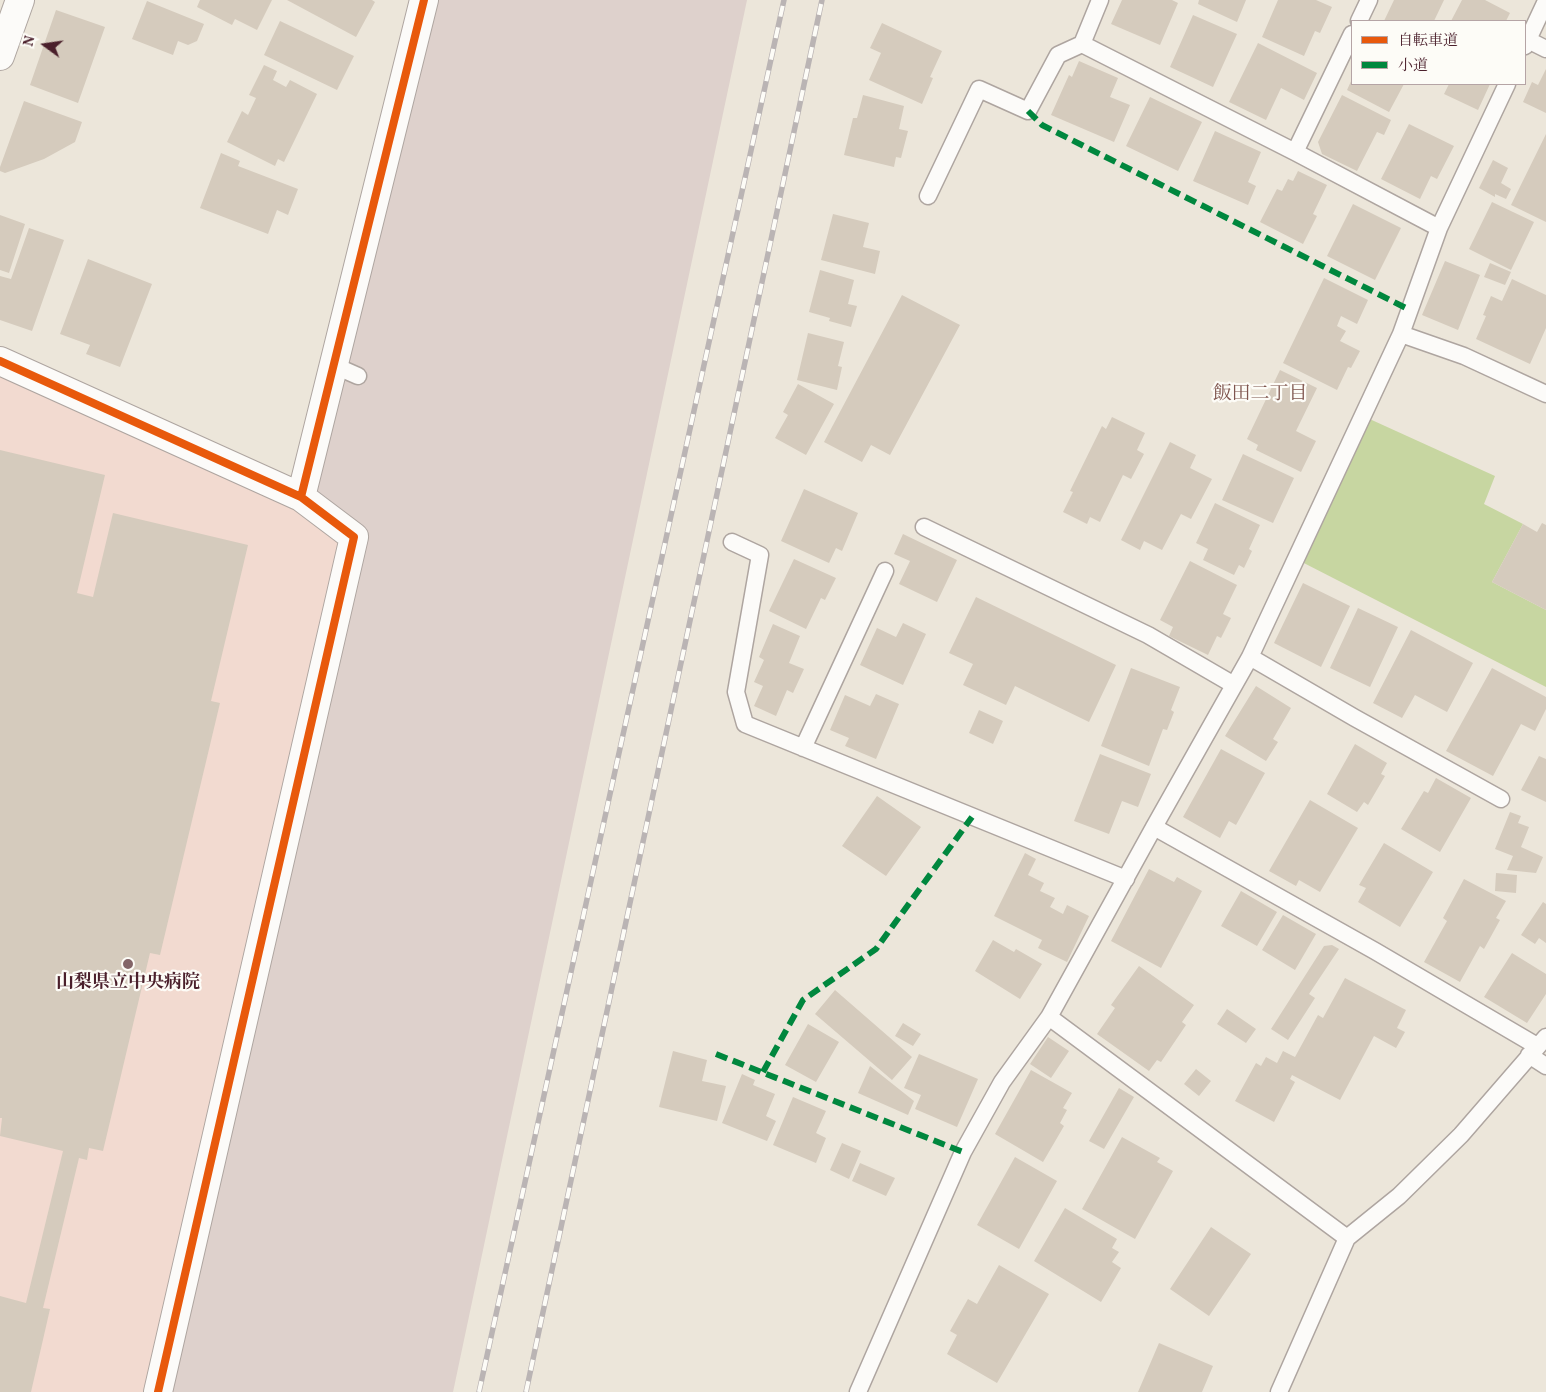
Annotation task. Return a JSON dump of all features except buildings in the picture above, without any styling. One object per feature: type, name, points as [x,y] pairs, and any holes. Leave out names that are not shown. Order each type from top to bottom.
[{"type":"street","points":[[0,56],[20,0]]},
{"type":"street","points":[[301,498],[346,370],[424,0]]},
{"type":"street","points":[[0,361],[301,498],[354,537],[158,1392]]},
{"type":"lane","points":[[928,196],[979,90],[1028,111],[1058,55],[1082,44],[1100,0]]},
{"type":"lane","points":[[1359,20],[1369,0]]},
{"type":"lane","points":[[1546,1],[1526,43],[1546,50]]},
{"type":"lane","points":[[1295,152],[1351,36]]},
{"type":"lane","points":[[1082,44],[1295,152],[1439,228]]},
{"type":"lane","points":[[858,1392],[963,1152],[1002,1082],[1049,1018],[1250,657],[1401,334],[1439,228],[1507,85]]},
{"type":"lane","points":[[1401,334],[1464,356],[1546,394]]},
{"type":"lane","points":[[924,527],[1148,635],[1234,685]]},
{"type":"lane","points":[[732,542],[760,555],[736,692],[745,724],[1126,879]]},
{"type":"lane","points":[[803,748],[885,571]]},
{"type":"lane","points":[[1250,657],[1501,799]]},
{"type":"lane","points":[[1154,827],[1375,951],[1537,1046],[1546,1066]]},
{"type":"lane","points":[[1049,1018],[1347,1238]]},
{"type":"lane","points":[[1279,1392],[1347,1238],[1399,1196],[1461,1135],[1537,1046]]},
{"type":"shaded area","points":[[424,0],[747,0],[453,1392],[160,1392],[353,537],[301,497]]},
{"type":"shaded area","name":"山梨県立中央病院","points":[[0,361],[354,537],[158,1392],[0,1392]]},
{"type":"green space","points":[[1363,416],[1495,476],[1484,504],[1523,524],[1492,582],[1546,610],[1546,687],[1296,559]]},
{"type":"railway","points":[[479,1392],[784,0]]},
{"type":"railway","points":[[526,1392],[822,0]]},
{"type":"marked path","points":[[1028,111],[1042,125],[1410,310]]},
{"type":"marked path","points":[[763,1072],[803,1000],[876,949],[972,817]]},
{"type":"marked path","points":[[716,1054],[963,1152]]},
{"type":"cycle path","points":[[301,497],[424,0]]},
{"type":"cycle path","points":[[0,361],[301,497],[354,537],[158,1392]]},
{"type":"place","name":"山梨県立中央病院","points":[[128,964]]},
{"type":"district","name":"飯田二丁目","points":[[1260,396]]}]
